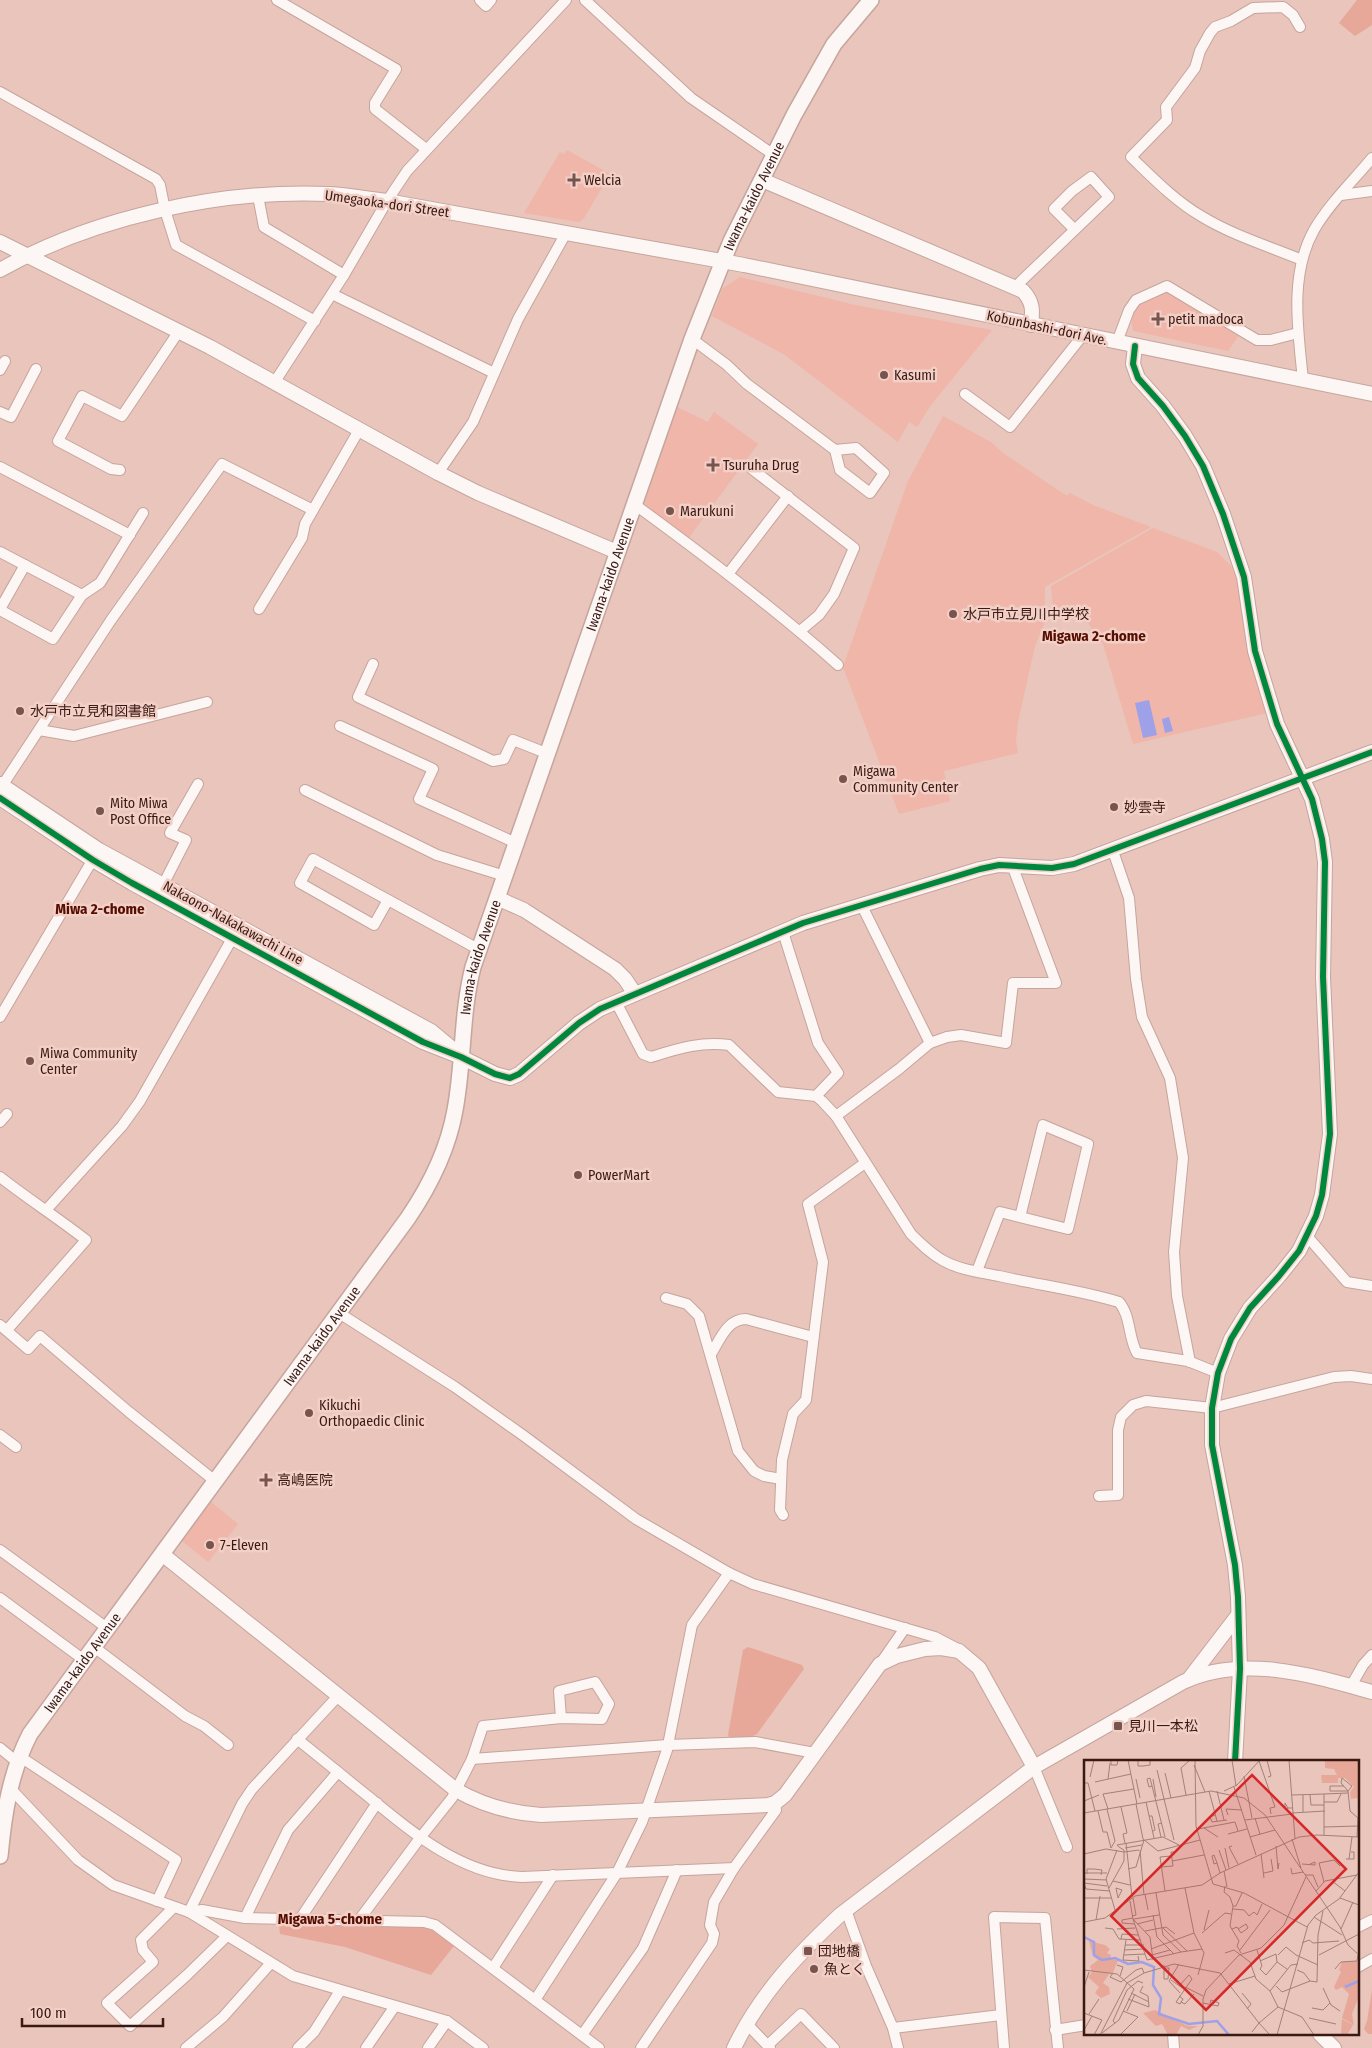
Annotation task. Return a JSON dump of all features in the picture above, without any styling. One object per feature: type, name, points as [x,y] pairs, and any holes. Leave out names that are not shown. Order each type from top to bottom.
[{"type":"main road","name":"Iwama-kaido Avenue","points":[[0,1856],[9,1788],[18,1759],[36,1725],[408,1218],[429,1185],[439,1164],[448,1140],[455,1110],[465,1002],[478,949],[692,339],[722,261],[801,102],[834,44],[871,0]]},
{"type":"street","points":[[277,0],[396,68],[375,103],[374,109],[426,149]]},
{"type":"street","points":[[480,0],[486,6],[491,0]]},
{"type":"street","points":[[274,383],[344,275],[387,201],[407,171],[566,0]]},
{"type":"street","points":[[585,0],[691,98],[774,155]]},
{"type":"street","points":[[1300,27],[1289,10],[1283,7],[1253,8],[1231,22],[1215,27],[1200,51],[1195,68],[1166,107],[1168,120],[1131,157],[1169,194],[1200,216],[1224,228],[1302,260]]},
{"type":"street","points":[[0,92],[156,179],[160,185],[165,210],[176,245],[315,320]]},
{"type":"street","points":[[1303,380],[1298,333],[1298,279],[1302,260],[1315,228],[1372,158]]},
{"type":"street","points":[[1015,287],[1109,197],[1091,177],[1072,191],[1054,209],[1074,229]]},
{"type":"street","points":[[762,180],[1023,291],[1033,307],[1031,325]]},
{"type":"street","points":[[1342,195],[1372,191]]},
{"type":"street","name":"Umegaoka-dori Street","points":[[0,270],[27,255],[112,223],[165,210],[199,203],[258,196],[331,194],[387,201],[722,261]]},
{"type":"street","points":[[258,196],[264,227],[344,275]]},
{"type":"street","points":[[438,473],[473,422],[518,319],[566,233]]},
{"type":"street","points":[[0,242],[179,331],[438,473],[617,552]]},
{"type":"street","name":"Kobunbashi-dori Ave.","points":[[722,261],[1372,394]]},
{"type":"street","points":[[1116,342],[1129,310],[1136,300],[1167,286],[1256,340],[1271,340],[1298,333]]},
{"type":"street","points":[[332,294],[494,373]]},
{"type":"street","points":[[120,470],[111,469],[58,441],[82,396],[122,416],[179,331]]},
{"type":"street","points":[[965,394],[1010,427],[1083,335]]},
{"type":"street","points":[[692,339],[727,365],[747,384],[835,450],[840,470],[870,493],[884,472],[856,448],[835,450]]},
{"type":"street","points":[[1135,346],[1134,370],[1138,378],[1164,406],[1185,436],[1203,466],[1224,514],[1244,577],[1255,651],[1284,740],[1304,779],[1316,815],[1326,862],[1323,977],[1330,1134],[1322,1195],[1307,1236],[1290,1263],[1259,1296],[1230,1339],[1218,1373],[1212,1408],[1212,1445],[1235,1565],[1240,1669],[1235,1760]]},
{"type":"street","points":[[0,412],[12,417],[36,369]]},
{"type":"street","points":[[258,609],[302,538],[305,524],[359,430]]},
{"type":"street","points":[[1,789],[111,620],[222,464],[313,510]]},
{"type":"street","points":[[0,467],[130,535]]},
{"type":"street","points":[[752,469],[854,548],[834,594],[819,615],[800,631]]},
{"type":"street","points":[[728,574],[788,496]]},
{"type":"street","points":[[634,504],[728,574],[838,664]]},
{"type":"street","points":[[25,565],[0,610],[52,639],[82,595],[100,583],[143,513]]},
{"type":"street","points":[[0,552],[82,595]]},
{"type":"street","points":[[373,664],[358,698],[493,761],[504,759],[514,740],[546,753]]},
{"type":"street","points":[[39,730],[74,736],[207,702]]},
{"type":"street","points":[[340,726],[433,769],[419,799],[516,843]]},
{"type":"street","points":[[461,1057],[495,1074],[513,1078],[535,1062],[588,1016],[616,1002],[803,923],[980,869],[999,865],[1052,868],[1074,864],[1113,851],[1372,752]]},
{"type":"street","points":[[164,885],[186,840],[170,833],[198,784]]},
{"type":"street","name":"Nakaono-Nakakawachi Line","points":[[1,789],[96,855],[233,937],[423,1042],[461,1057]]},
{"type":"street","points":[[305,790],[436,855],[504,876]]},
{"type":"street","points":[[1113,851],[1129,898],[1136,979],[1142,1017],[1170,1078],[1183,1158],[1174,1252],[1177,1296],[1190,1362]]},
{"type":"street","points":[[0,1017],[96,855]]},
{"type":"street","name":"Nakaono-Nakakawachi Line","points":[[96,855],[164,885],[431,1030],[461,1057]]},
{"type":"street","points":[[388,900],[374,925],[300,883],[313,859],[478,949]]},
{"type":"street","points":[[836,1116],[930,1043],[947,1037],[961,1035],[1006,1043],[1013,983],[1056,982],[1012,865]]},
{"type":"street","points":[[497,898],[524,910],[615,969],[625,979],[635,994]]},
{"type":"street","points":[[861,904],[930,1043]]},
{"type":"street","points":[[783,932],[818,1043],[838,1074],[816,1096]]},
{"type":"street","points":[[47,1209],[122,1126],[140,1101],[233,937]]},
{"type":"street","points":[[616,1002],[644,1054],[651,1057],[681,1047],[729,1045],[778,1092],[816,1096],[836,1116],[911,1234],[927,1250],[944,1261],[960,1268],[1073,1289],[1119,1302],[1124,1308],[1136,1353],[1190,1362],[1218,1373]]},
{"type":"street","points":[[0,1122],[8,1114]]},
{"type":"street","points":[[977,1271],[1000,1212],[1068,1230],[1088,1144],[1043,1124],[1020,1217]]},
{"type":"street","points":[[783,1515],[780,1510],[782,1460],[793,1414],[806,1400],[823,1262],[808,1204],[865,1163]]},
{"type":"street","points":[[1,1181],[39,1206],[47,1209],[86,1240],[4,1327],[28,1349],[40,1336],[129,1412],[215,1481]]},
{"type":"street","points":[[1307,1236],[1347,1282],[1372,1286]]},
{"type":"street","points":[[666,1298],[686,1304],[699,1316],[738,1451],[754,1471],[764,1476],[782,1479]]},
{"type":"street","points":[[339,1313],[463,1393],[636,1519],[729,1573],[753,1584],[940,1639],[959,1651],[979,1668],[1034,1767],[1067,1847]]},
{"type":"street","points":[[710,1354],[728,1326],[737,1319],[746,1319],[813,1337]]},
{"type":"street","points":[[1099,1496],[1118,1496],[1118,1430],[1121,1417],[1133,1405],[1146,1401],[1212,1408],[1334,1377],[1350,1376],[1372,1379]]},
{"type":"street","points":[[1,1437],[16,1447]]},
{"type":"street","points":[[0,1550],[108,1628]]},
{"type":"street","points":[[162,1554],[456,1790],[484,1804],[515,1813],[541,1815],[775,1803],[785,1795],[905,1628]]},
{"type":"street","points":[[535,2000],[616,1873],[648,1810],[668,1745],[692,1625],[729,1573]]},
{"type":"street","points":[[0,1598],[84,1660]]},
{"type":"street","points":[[1189,1679],[1238,1615]]},
{"type":"street","points":[[94,1647],[185,1716],[204,1726],[228,1745]]},
{"type":"street","points":[[880,1664],[914,1651],[941,1648],[959,1651]]},
{"type":"street","points":[[1351,1686],[1363,1664],[1372,1655]]},
{"type":"street","points":[[734,2048],[747,2024],[782,1973],[811,1941],[846,1910],[1034,1767],[1189,1679],[1240,1669],[1282,1671],[1372,1692]]},
{"type":"street","points":[[359,1920],[452,1798],[472,1759],[483,1726],[561,1718],[602,1719],[608,1704],[595,1682],[558,1691],[561,1718]]},
{"type":"street","points":[[189,1912],[242,1804],[252,1789],[339,1695]]},
{"type":"street","points":[[297,1739],[420,1838],[449,1855],[491,1874],[515,1877],[734,1868]]},
{"type":"street","points":[[472,1759],[668,1745],[755,1742],[814,1753]]},
{"type":"street","points":[[0,1748],[176,1860],[157,1901]]},
{"type":"street","points":[[245,1918],[288,1830],[338,1772]]},
{"type":"street","points":[[9,1788],[78,1860],[113,1885],[189,1912],[292,1976],[447,2021],[483,2048]]},
{"type":"street","points":[[300,1919],[377,1803]]},
{"type":"street","points":[[646,2046],[712,1943],[714,1934],[710,1925],[714,1902],[734,1868],[776,1810],[775,1803]]},
{"type":"street","points":[[582,2035],[643,1948],[677,1870]]},
{"type":"street","points":[[493,1968],[553,1875]]},
{"type":"street","points":[[174,1907],[141,1940],[143,1950],[153,1962],[107,2003],[130,2026],[227,1936]]},
{"type":"street","points":[[189,1912],[202,1910],[245,1918],[424,1922],[435,1925],[599,2048]]},
{"type":"street","points":[[846,1910],[898,2048]]},
{"type":"street","points":[[1004,2048],[994,1917],[1045,1918],[1058,2048]]},
{"type":"street","points":[[1360,1926],[1372,1920]]},
{"type":"street","points":[[1360,1965],[1372,1959]]},
{"type":"street","points":[[186,2048],[224,2017],[270,1964]]},
{"type":"street","points":[[298,2048],[314,2032],[340,1991]]},
{"type":"street","points":[[366,2048],[395,2006]]},
{"type":"street","points":[[747,2024],[769,2047],[801,2014],[834,2048]]},
{"type":"street","points":[[892,2028],[1001,2015]]},
{"type":"street","points":[[428,2048],[447,2021]]},
{"type":"street","points":[[1055,2030],[1084,2025]]},
{"type":"street","points":[[1322,2036],[1334,2048]]},
{"type":"shaded area","points":[[1357,0],[1372,0],[1372,25],[1355,36],[1339,23]]},
{"type":"shaded area","name":"Welcia","points":[[567,150],[610,174],[584,218],[579,222],[524,213],[560,152],[564,154]]},
{"type":"shaded area","points":[[740,277],[855,305],[992,330],[931,405],[917,427],[909,422],[898,442],[785,355],[712,316],[722,289]]},
{"type":"shaded area","points":[[1166,289],[1239,335],[1228,351],[1133,331],[1130,310],[1133,306]]},
{"type":"shaded area","points":[[677,407],[708,422],[714,412],[758,444],[688,539],[645,507],[644,499]]},
{"type":"shaded area","name":"水戸市立見川中学校","points":[[943,416],[991,442],[1003,453],[1067,496],[1070,493],[1093,505],[1151,527],[1045,587],[1045,622],[1035,646],[1018,722],[1016,741],[1018,753],[944,771],[950,801],[899,814],[843,667],[908,481]]},
{"type":"shaded area","points":[[1153,528],[1217,552],[1231,566],[1237,578],[1247,644],[1267,713],[1133,744],[1103,644],[1088,623],[1053,608],[1051,586]]},
{"type":"shaded area","points":[[210,1501],[238,1524],[208,1562],[181,1540]]},
{"type":"shaded area","points":[[748,1647],[802,1665],[804,1669],[757,1734],[751,1737],[730,1739],[728,1735],[743,1650]]},
{"type":"shaded area","points":[[279,1925],[421,1926],[432,1930],[454,1946],[431,1975],[345,1947],[280,1934]]},
{"type":"shaded area","points":[[1372,1990],[1372,2034],[1368,2034],[1364,2029]]},
{"type":"water","points":[[1149,700],[1157,735],[1143,738],[1135,703]]},
{"type":"water","points":[[1169,717],[1173,731],[1165,733],[1162,719]]},
{"type":"cycle path","points":[[1135,346],[1133,364],[1138,378],[1163,406],[1185,436],[1203,466],[1223,514],[1244,577],[1255,651],[1277,724],[1312,799],[1322,839],[1325,862],[1323,977],[1330,1134],[1322,1195],[1316,1216],[1299,1251],[1250,1308],[1231,1339],[1218,1373],[1212,1408],[1212,1445],[1235,1565],[1238,1597],[1240,1669],[1235,1760]]},
{"type":"cycle path","points":[[0,798],[93,860],[132,883],[423,1042],[461,1057],[495,1074],[510,1078],[519,1074],[579,1023],[600,1009],[803,923],[980,869],[999,865],[1052,868],[1074,864],[1372,752]]},
{"type":"place","name":"Welcia","points":[[574,180]]},
{"type":"place","name":"petit madoca","points":[[1158,319]]},
{"type":"place","name":"Kasumi","points":[[884,375]]},
{"type":"place","name":"Tsuruha Drug","points":[[713,465]]},
{"type":"place","name":"Marukuni","points":[[670,511]]},
{"type":"place","name":"水戸市立見川中学校","points":[[953,614]]},
{"type":"place","name":"水戸市立見和図書館","points":[[20,711]]},
{"type":"place","name":"Migawa Community Center","points":[[843,779]]},
{"type":"place","name":"妙雲寺","points":[[1114,807]]},
{"type":"place","name":"Mito Miwa Post Office","points":[[100,811]]},
{"type":"place","name":"Miwa Community Center","points":[[30,1061]]},
{"type":"place","name":"PowerMart","points":[[578,1175]]},
{"type":"place","name":"Kikuchi Orthopaedic Clinic","points":[[309,1413]]},
{"type":"place","name":"高嶋医院","points":[[266,1480]]},
{"type":"place","name":"7-Eleven","points":[[210,1545]]},
{"type":"place","name":"見川一本松","points":[[1118,1726]]},
{"type":"place","name":"団地橋","points":[[808,1951]]},
{"type":"place","name":"魚とく","points":[[814,1969]]},
{"type":"district","name":"Migawa 2-chome","points":[[1094,636]]},
{"type":"district","name":"Miwa 2-chome","points":[[100,909]]},
{"type":"district","name":"Migawa 5-chome","points":[[330,1919]]}]
